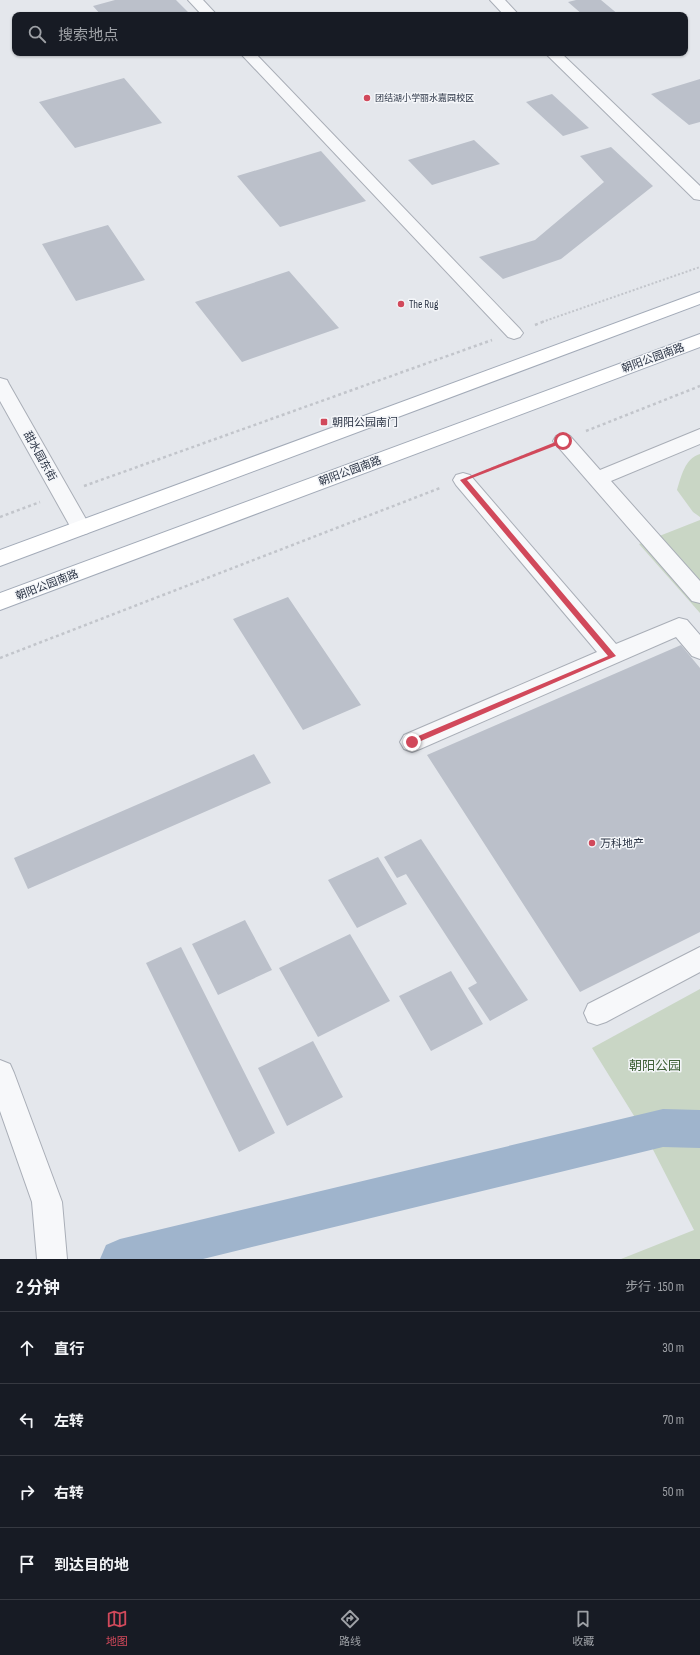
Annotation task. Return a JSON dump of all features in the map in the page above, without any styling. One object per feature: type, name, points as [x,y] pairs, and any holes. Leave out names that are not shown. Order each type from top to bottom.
[{"type":"main road","points":[[0,558],[700,298]]},
{"type":"main road","name":"朝阳公园南路","points":[[0,602],[700,340]]},
{"type":"street","points":[[196,0],[207,12]]},
{"type":"street","points":[[497,0],[509,12]]},
{"type":"street","points":[[250,56],[514,333]]},
{"type":"street","points":[[555,56],[700,195]]},
{"type":"street","name":"甜水园东街","points":[[0,384],[81,528]]},
{"type":"street","points":[[597,479],[700,436]]},
{"type":"street","points":[[563,441],[700,595]]},
{"type":"street","points":[[463,480],[613,656]]},
{"type":"street","points":[[412,742],[613,656],[679,626],[700,650]]},
{"type":"street","points":[[597,1013],[700,959]]},
{"type":"street","points":[[0,1073],[47,1202],[52,1259]]},
{"type":"path","points":[[0,517],[700,266]]},
{"type":"path","points":[[0,658],[463,480],[700,386]]},
{"type":"green space","points":[[700,454],[700,517],[693,512],[677,490],[687,464],[691,459]]},
{"type":"green space","points":[[700,520],[700,613],[639,544]]},
{"type":"green space","name":"朝阳公园","points":[[700,989],[700,1259],[621,1259],[694,1230],[644,1132],[592,1048]]},
{"type":"building","points":[[115,0],[176,0],[188,12],[98,12],[93,6]]},
{"type":"building","points":[[576,0],[601,0],[615,12],[580,12],[568,2]]},
{"type":"building","points":[[124,78],[162,123],[75,148],[39,102]]},
{"type":"building","points":[[700,79],[700,122],[689,125],[651,94]]},
{"type":"building","points":[[552,94],[589,128],[563,136],[526,102]]},
{"type":"building","points":[[474,140],[500,164],[432,185],[408,160]]},
{"type":"building","points":[[611,147],[653,186],[561,259],[503,279],[479,257],[535,240],[604,182],[580,156]]},
{"type":"building","points":[[321,151],[366,201],[280,227],[237,176]]},
{"type":"building","points":[[108,225],[145,280],[76,301],[42,244]]},
{"type":"building","points":[[289,271],[339,328],[242,362],[195,302]]},
{"type":"building","points":[[288,597],[361,705],[303,730],[233,619]]},
{"type":"building","name":"万科地产","points":[[681,645],[700,668],[700,932],[580,992],[427,755]]},
{"type":"building","points":[[254,754],[271,783],[28,889],[14,858]]},
{"type":"building","points":[[421,839],[528,1000],[490,1021],[468,988],[477,983],[406,874],[397,878],[384,857]]},
{"type":"building","points":[[378,857],[407,904],[357,928],[328,880]]},
{"type":"building","points":[[245,920],[272,970],[218,995],[192,944]]},
{"type":"building","points":[[350,934],[390,1001],[318,1037],[279,968]]},
{"type":"building","points":[[181,947],[275,1133],[239,1152],[146,963]]},
{"type":"building","points":[[451,971],[483,1024],[431,1051],[399,996]]},
{"type":"building","points":[[313,1041],[343,1097],[287,1126],[258,1068]]},
{"type":"waterway","points":[[120,1259],[663,1128],[700,1129]]},
{"type":"place","name":"团结湖小学丽水嘉园校区","points":[[367,98]]},
{"type":"place","name":"The Rug","points":[[401,304]]},
{"type":"place","name":"朝阳公园南门","points":[[324,422]]},
{"type":"place","name":"万科地产","points":[[592,843]]},
{"type":"route","points":[[412,742],[613,656],[463,480],[563,441]]}]
